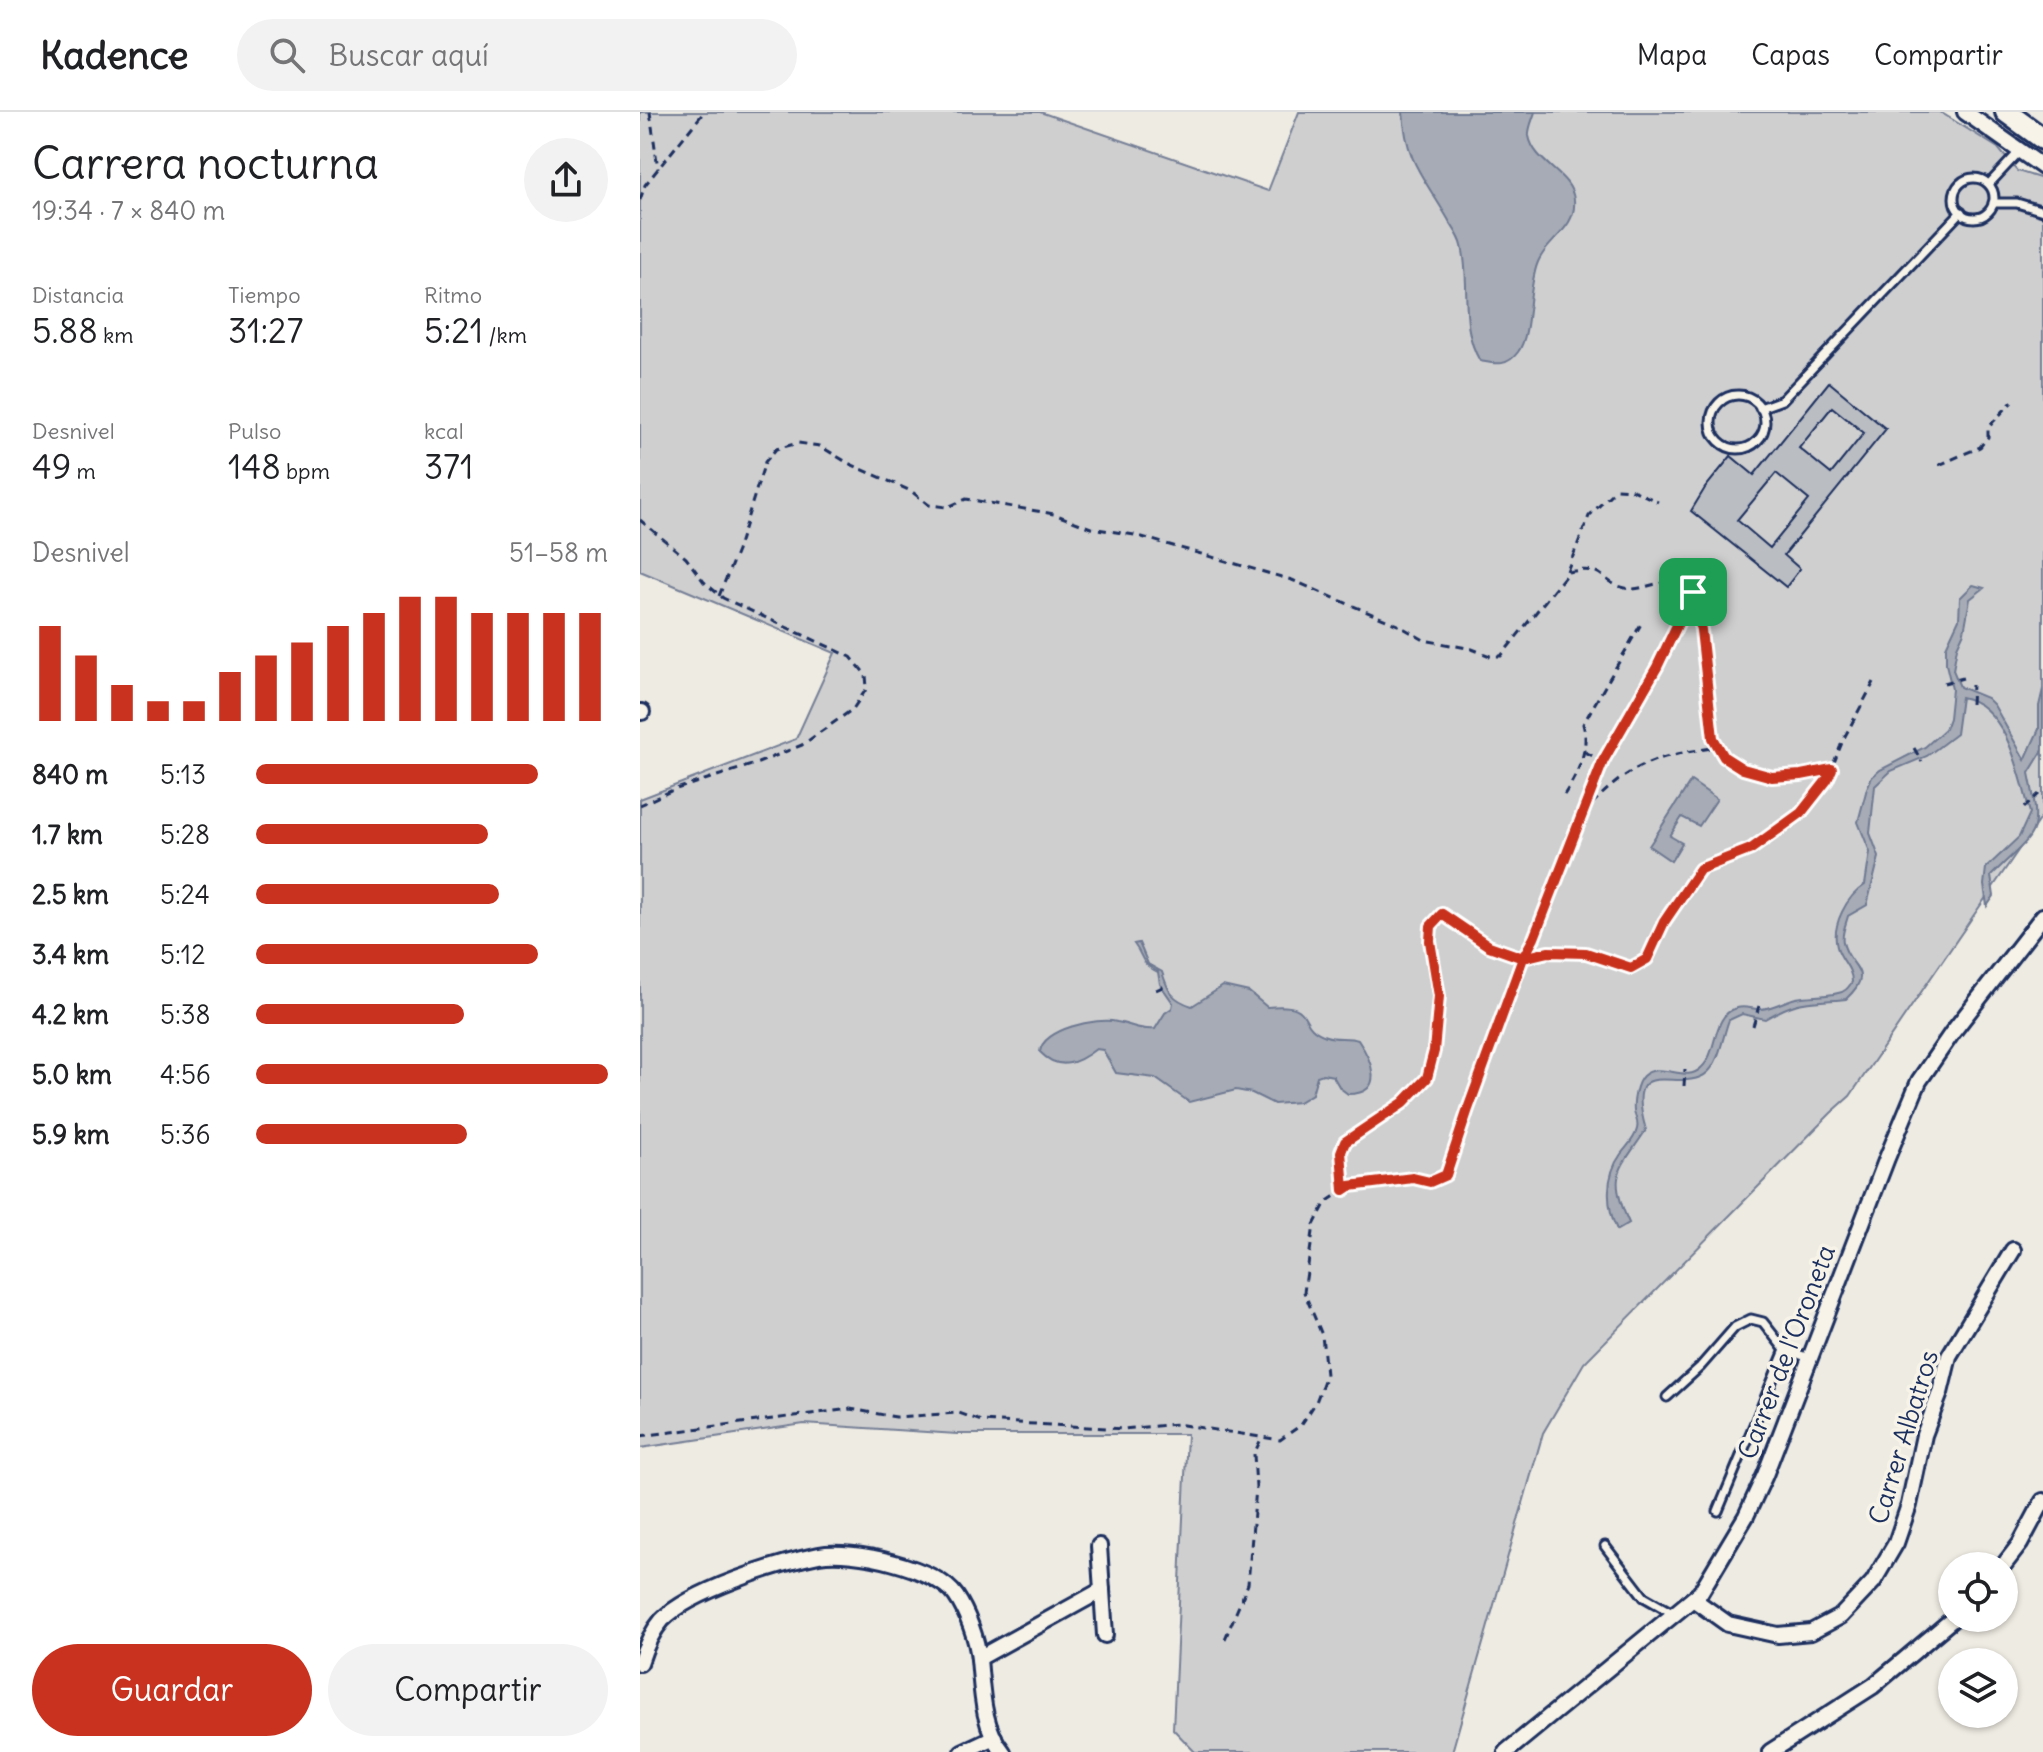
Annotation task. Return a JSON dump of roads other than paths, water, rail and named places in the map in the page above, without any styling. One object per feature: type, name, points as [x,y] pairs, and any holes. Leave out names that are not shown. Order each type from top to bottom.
[{"type":"main road","points":[[2006,112],[2043,139]]},
{"type":"street","points":[[1965,112],[2043,167]]},
{"type":"street","name":"Carrer de l'Oroneta","points":[[1506,1752],[1693,1599],[1707,1583],[1746,1516],[1765,1475],[1919,1081],[1952,1033],[2043,916]]},
{"type":"street","name":"Carrer Albatros","points":[[1693,1599],[1728,1624],[1778,1635],[1811,1632],[1841,1616],[1873,1582],[1896,1543],[1909,1505],[1924,1435],[1940,1393],[1949,1356],[2013,1250]]},
{"type":"street","points":[[2014,1552],[2043,1501]]},
{"type":"street","points":[[1099,1546],[1105,1635]]},
{"type":"street","points":[[640,1663],[646,1643],[663,1620],[685,1602],[786,1564],[821,1555],[857,1554],[923,1572],[955,1593],[976,1644],[987,1720],[1003,1752]]},
{"type":"street","points":[[979,1658],[1102,1590]]},
{"type":"street","points":[[1770,1752],[1873,1686],[1938,1631]]},
{"type":"street","points":[[962,1752],[994,1737]]},
{"type":"lane","points":[[1989,184],[2019,152]]},
{"type":"lane","points":[[1975,178],[1989,184],[1993,203],[1987,214],[1981,217],[1967,216],[1957,207],[1955,194],[1962,183],[1975,178]]},
{"type":"lane","points":[[1993,203],[2017,203],[2043,211]]},
{"type":"lane","points":[[1760,408],[1782,400],[1961,212]]},
{"type":"lane","points":[[1731,395],[1748,397],[1760,408],[1764,426],[1756,442],[1739,449],[1730,448],[1715,437],[1712,412],[1723,399],[1731,395]]},
{"type":"lane","points":[[1667,1397],[1700,1367],[1735,1327],[1751,1319],[1763,1322],[1785,1350],[1810,1358]]},
{"type":"lane","points":[[1718,1511],[1785,1350]]},
{"type":"lane","points":[[1605,1546],[1644,1597],[1674,1614]]}]
